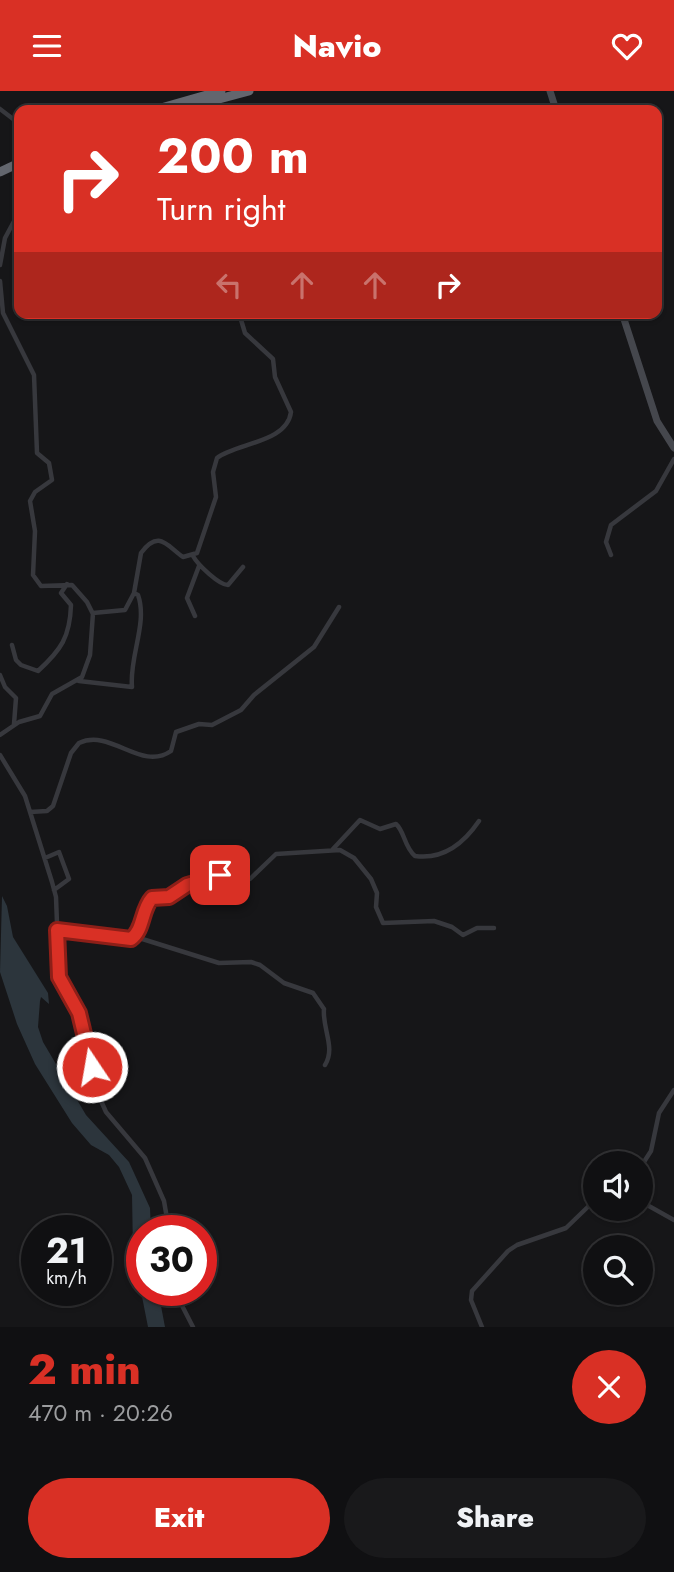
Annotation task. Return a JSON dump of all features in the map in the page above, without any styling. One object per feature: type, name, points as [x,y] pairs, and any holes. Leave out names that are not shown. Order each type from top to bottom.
[{"type":"highway","points":[[172,105],[221,91]]},
{"type":"highway","points":[[197,105],[249,91]]},
{"type":"main road","points":[[624,319],[657,421],[674,447]]},
{"type":"street","points":[[0,109],[14,120]]},
{"type":"street","points":[[0,265],[5,238],[14,221]]},
{"type":"street","points":[[0,281],[3,313],[34,375],[37,453],[51,469],[52,479],[35,492],[30,501],[35,531],[33,575],[41,586],[68,583]]},
{"type":"street","points":[[93,614],[125,610],[134,593],[135,575],[145,548],[166,541],[180,556],[193,556],[201,549],[216,497],[213,471],[217,458],[266,439],[286,425],[290,417],[289,407],[275,377],[273,359],[244,333],[240,319]]},
{"type":"street","points":[[611,555],[606,543],[611,525],[656,491],[674,459]]},
{"type":"street","points":[[193,556],[199,566],[209,570],[215,580],[224,586],[228,585],[243,567]]},
{"type":"street","points":[[195,616],[187,598],[199,566]]},
{"type":"street","points":[[0,735],[14,725],[40,716],[52,694],[78,680],[90,655],[93,614],[87,602],[68,583]]},
{"type":"street","points":[[12,645],[16,660],[33,670],[38,671],[56,656],[69,631],[71,605],[61,593],[68,583]]},
{"type":"street","points":[[78,680],[130,689],[132,687],[132,662],[142,608],[138,595],[134,593]]},
{"type":"street","points":[[30,812],[47,811],[53,806],[71,753],[79,743],[103,739],[126,751],[162,756],[171,751],[176,732],[199,724],[212,725],[241,710],[254,695],[314,647],[339,607]]},
{"type":"street","points":[[0,675],[5,687],[16,698],[14,725]]},
{"type":"street","points":[[0,755],[18,780],[54,890],[59,977],[79,1013],[94,1085],[106,1112],[145,1158],[164,1201],[166,1215]]},
{"type":"street","points":[[332,849],[360,820],[380,829],[396,824],[406,847],[415,856],[439,855],[453,849],[479,821]]},
{"type":"street","points":[[135,937],[143,912],[152,898],[169,897],[211,875],[230,873],[250,879],[276,853],[332,849],[348,854],[366,872],[376,889],[376,907],[383,923],[434,921],[452,927],[463,935],[477,928],[494,928]]},
{"type":"street","points":[[45,859],[59,852],[63,856],[69,879],[54,890]]},
{"type":"street","points":[[57,930],[81,931],[96,937],[128,940],[135,937],[219,963],[251,962],[284,983],[306,988],[321,1002],[324,1010],[323,1024],[330,1050],[325,1065]]},
{"type":"street","points":[[651,1151],[659,1113],[674,1090]]},
{"type":"street","points":[[653,1208],[674,1220]]},
{"type":"street","points":[[482,1327],[471,1300],[478,1284],[517,1245],[555,1234],[583,1213]]},
{"type":"street","points":[[182,1306],[193,1327]]},
{"type":"shaded area","points":[[2,896],[7,906],[13,937],[48,993],[49,1004],[41,997],[40,1001],[38,1027],[43,1042],[86,1115],[129,1162],[150,1208],[150,1215],[132,1215],[132,1195],[119,1167],[109,1155],[91,1145],[72,1123],[35,1064],[17,1024],[0,972]]},
{"type":"shaded area","points":[[144,1306],[161,1306],[165,1327],[148,1327]]},
{"type":"route","points":[[92,1067],[79,1013],[59,977],[57,930],[76,930],[96,937],[131,939],[137,934],[146,904],[152,898],[169,897],[187,885],[211,875],[220,875]]}]
